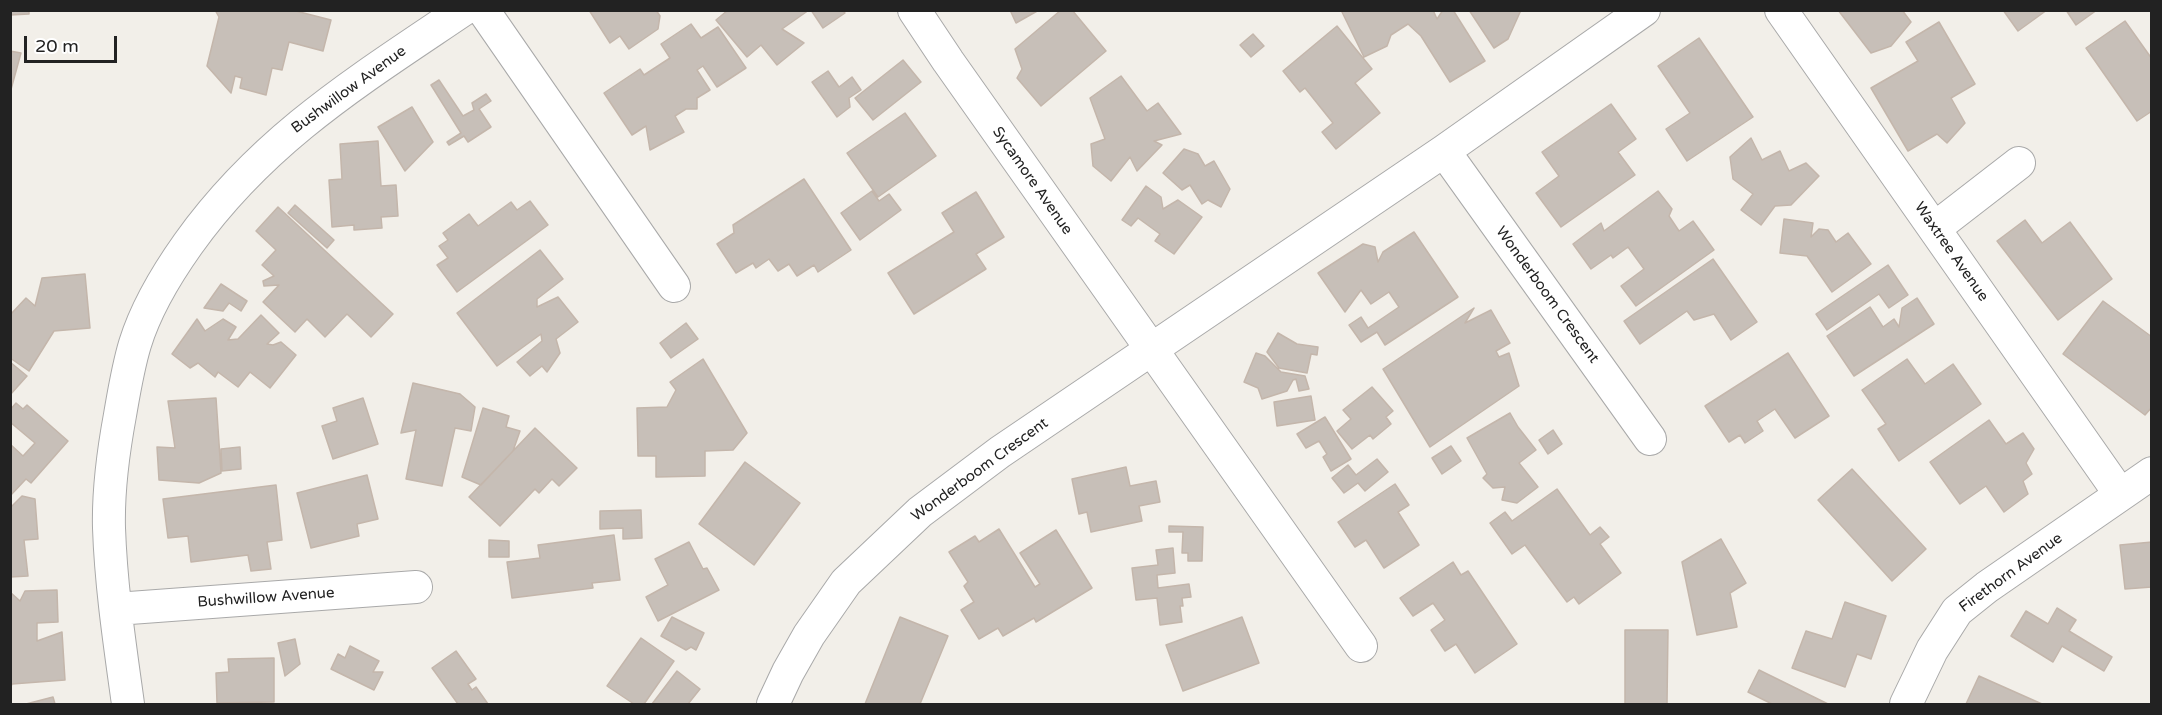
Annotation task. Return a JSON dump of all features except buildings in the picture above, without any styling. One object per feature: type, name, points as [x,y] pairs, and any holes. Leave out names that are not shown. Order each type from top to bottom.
[{"type":"street","name":"Bushwillow Avenue","points":[[128,705],[109,527],[112,460],[135,343],[162,280],[210,213],[285,136],[332,99],[463,10]]},
{"type":"street","points":[[483,10],[674,286]]},
{"type":"street","name":"Sycamore Avenue","points":[[914,10],[1151,350]]},
{"type":"street","name":"Wonderboom Crescent","points":[[773,705],[809,635],[846,582],[920,512],[1000,452],[1444,151],[1644,10]]},
{"type":"street","name":"Waxtree Avenue","points":[[1781,10],[2120,494]]},
{"type":"street","name":"Wonderboom Crescent","points":[[1444,151],[1650,439]]},
{"type":"street","points":[[1935,228],[2019,163]]},
{"type":"street","points":[[1151,350],[1361,646]]},
{"type":"street","name":"Firethorn Avenue","points":[[1906,705],[1932,650],[1957,611],[1987,586],[2151,473]]},
{"type":"street","name":"Bushwillow Avenue","points":[[116,609],[416,587]]}]
